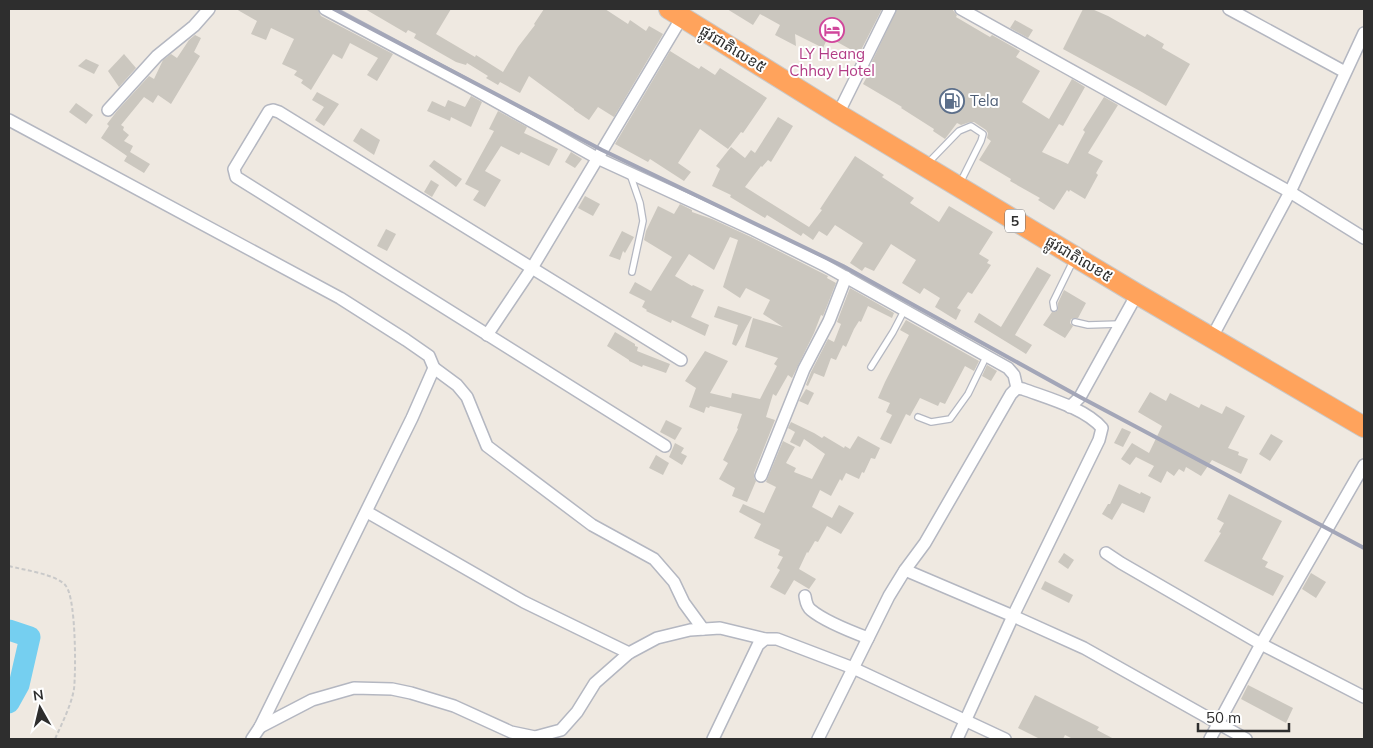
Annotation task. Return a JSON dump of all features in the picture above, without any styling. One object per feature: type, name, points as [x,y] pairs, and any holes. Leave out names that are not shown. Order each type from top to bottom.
[{"type":"highway","name":"ផ្លូវជាតិលេខ៥","points":[[676,13],[924,166],[1211,339],[1364,428]]},
{"type":"street","points":[[108,110],[157,56],[194,26],[208,9]]},
{"type":"street","points":[[325,9],[597,158],[754,230],[846,277],[1008,368],[1014,375],[1016,388],[921,550],[905,570],[890,596],[818,739]]},
{"type":"street","points":[[838,114],[890,9]]},
{"type":"street","points":[[962,9],[1290,192],[1364,238]]},
{"type":"street","points":[[1229,9],[1345,72]]},
{"type":"street","points":[[487,335],[532,268],[597,158],[676,13]]},
{"type":"street","points":[[1211,339],[1290,192],[1364,33]]},
{"type":"street","points":[[665,446],[236,177],[234,169],[269,111],[279,112],[682,360]]},
{"type":"street","points":[[9,120],[340,298],[429,356],[434,368],[458,386],[467,397],[487,446],[592,525],[654,559],[674,582],[684,603],[703,629]]},
{"type":"street","points":[[761,476],[804,369],[829,322],[846,277]]},
{"type":"street","points":[[1070,407],[1080,397],[1137,294]]},
{"type":"street","points":[[252,739],[260,727],[367,512],[434,368]]},
{"type":"street","points":[[957,739],[1013,616],[1099,440],[1102,428],[1095,420],[1070,407],[1016,388]]},
{"type":"street","points":[[1210,739],[1260,644],[1364,466]]},
{"type":"street","points":[[367,512],[524,602],[629,652]]},
{"type":"street","points":[[1106,553],[1260,644],[1364,697]]},
{"type":"street","points":[[905,570],[1084,648],[1246,739]]},
{"type":"street","points":[[805,596],[810,610],[868,638]]},
{"type":"street","points":[[260,727],[312,700],[354,688],[392,689],[454,706],[510,732],[535,737],[561,730],[577,712],[596,683],[629,652],[657,638],[690,630],[720,628],[777,640],[853,668],[1005,739]]},
{"type":"street","points":[[713,739],[758,645],[765,639]]},
{"type":"lane","points":[[924,166],[959,131],[971,126],[978,130],[983,134],[981,141],[958,186]]},
{"type":"lane","points":[[630,174],[640,202],[643,221],[632,272]]},
{"type":"lane","points":[[1054,308],[1053,302],[1075,257]]},
{"type":"lane","points":[[871,367],[905,309]]},
{"type":"lane","points":[[1075,322],[1088,325],[1120,324]]},
{"type":"lane","points":[[918,417],[931,422],[950,419],[968,394],[987,356]]},
{"type":"path","points":[[9,566],[55,578],[66,586],[69,591],[72,605],[75,651],[74,689],[67,712],[55,739]]},
{"type":"building","points":[[236,9],[318,9],[321,16],[393,54],[377,81],[367,75],[378,58],[350,43],[342,59],[333,54],[311,90],[301,83],[303,80],[294,75],[297,71],[282,64],[294,39],[271,28],[266,40],[251,34],[257,21]]},
{"type":"building","points":[[365,9],[451,9],[436,34],[503,72],[544,9],[605,9],[628,24],[630,20],[646,31],[649,26],[663,34],[614,117],[598,107],[589,120],[529,76],[520,93],[500,82],[498,85],[486,78],[488,76],[467,63],[466,65],[456,62],[414,38],[416,34],[408,30],[406,33]]},
{"type":"building","points":[[727,9],[882,9],[859,54],[828,37],[823,48],[795,34],[796,46],[775,35],[780,25],[760,14],[753,25]]},
{"type":"building","points":[[897,9],[952,9],[957,15],[956,17],[990,37],[992,35],[1020,51],[1016,57],[1040,71],[1022,102],[1049,119],[1072,79],[1085,87],[1063,126],[1059,124],[1042,152],[1068,164],[1085,132],[1083,130],[1104,97],[1118,105],[1088,153],[1103,161],[1085,199],[1067,190],[1054,210],[1038,200],[1040,198],[979,160],[991,141],[987,138],[988,133],[986,130],[974,122],[961,125],[957,123],[945,139],[902,107],[863,84]]},
{"type":"building","points":[[1083,9],[1092,9],[1108,16],[1145,37],[1147,34],[1164,44],[1162,48],[1190,64],[1166,106],[1063,49]]},
{"type":"building","points":[[1015,20],[1033,30],[1028,38],[1010,28]]},
{"type":"building","points":[[195,35],[201,38],[194,52],[200,56],[171,104],[158,95],[153,103],[144,97],[121,125],[124,127],[123,130],[129,135],[124,141],[133,146],[130,152],[150,164],[144,173],[124,161],[127,156],[101,138],[109,126],[107,124],[117,111],[149,76],[154,79],[163,60],[171,54],[177,58],[189,40]]},
{"type":"building","points":[[670,51],[699,69],[701,66],[715,75],[720,68],[767,98],[743,133],[741,132],[728,149],[700,129],[678,163],[691,172],[684,181],[650,159],[648,162],[615,144]]},
{"type":"building","points":[[124,54],[136,68],[119,87],[108,71]]},
{"type":"building","points":[[86,59],[99,65],[94,74],[78,66]]},
{"type":"building","points":[[317,92],[339,104],[324,126],[315,120],[324,107],[312,100]]},
{"type":"building","points":[[471,96],[482,102],[471,127],[451,117],[450,121],[427,111],[432,101],[445,107],[448,100],[465,107]]},
{"type":"building","points":[[76,103],[93,115],[86,124],[69,112]]},
{"type":"building","points":[[498,111],[527,127],[524,133],[558,149],[549,166],[521,152],[519,155],[501,146],[485,171],[501,180],[485,207],[473,200],[479,191],[465,184],[494,131],[489,129]]},
{"type":"building","points":[[778,117],[793,126],[771,162],[768,160],[761,166],[745,187],[809,227],[822,210],[820,209],[855,156],[914,198],[910,203],[939,222],[949,206],[993,232],[979,254],[989,260],[987,263],[991,265],[972,294],[968,292],[957,308],[961,310],[956,320],[935,307],[940,298],[924,288],[920,294],[902,283],[916,260],[891,244],[874,271],[865,267],[862,271],[850,263],[863,243],[835,225],[827,236],[819,231],[813,240],[803,233],[801,236],[767,215],[765,218],[730,197],[731,195],[712,186],[720,169],[716,166],[731,147],[745,158],[751,150],[755,153]]},
{"type":"building","points":[[361,128],[380,140],[374,155],[353,141]]},
{"type":"building","points":[[571,152],[582,159],[575,168],[565,162]]},
{"type":"building","points":[[434,160],[462,179],[456,187],[429,166]]},
{"type":"building","points":[[431,180],[439,185],[432,197],[424,192]]},
{"type":"building","points":[[585,196],[600,204],[593,216],[578,208]]},
{"type":"building","points":[[680,204],[692,210],[692,212],[751,237],[828,276],[827,278],[836,283],[823,316],[821,315],[792,378],[788,375],[776,396],[773,394],[766,417],[775,420],[754,473],[756,481],[747,502],[732,496],[735,488],[719,479],[728,463],[723,460],[738,429],[742,414],[710,406],[709,408],[706,407],[704,413],[689,407],[696,388],[685,381],[705,351],[728,361],[710,393],[731,398],[732,393],[760,399],[777,366],[774,364],[778,358],[745,347],[753,318],[783,327],[763,314],[770,300],[746,288],[740,298],[723,287],[738,240],[730,237],[714,270],[689,254],[675,276],[692,286],[704,290],[691,317],[709,325],[705,336],[672,320],[671,323],[646,311],[642,307],[645,301],[629,293],[635,282],[651,291],[672,257],[644,240],[646,231],[658,206],[674,214]]},
{"type":"building","points":[[386,229],[396,234],[387,251],[377,246]]},
{"type":"building","points":[[622,231],[634,237],[625,253],[623,251],[620,260],[609,256]]},
{"type":"building","points":[[1037,267],[1051,275],[1015,335],[1032,345],[1026,354],[974,322],[979,313],[1001,327]]},
{"type":"building","points":[[850,288],[894,313],[892,318],[868,306],[846,347],[843,345],[836,360],[831,358],[824,377],[814,373],[808,386],[806,385],[811,372],[828,339],[834,342],[841,324],[837,322]]},
{"type":"building","points":[[1064,290],[1086,303],[1078,318],[1071,319],[1070,323],[1073,326],[1065,338],[1043,325],[1052,312],[1058,310],[1058,303]]},
{"type":"building","points":[[718,306],[752,317],[736,346],[732,344],[738,325],[714,317]]},
{"type":"building","points":[[906,320],[979,361],[974,371],[965,366],[945,404],[940,402],[938,406],[920,398],[910,416],[906,414],[891,444],[880,439],[892,415],[886,412],[890,403],[878,398],[909,335],[900,330]]},
{"type":"building","points":[[615,332],[635,344],[638,347],[637,351],[670,364],[666,373],[643,365],[642,367],[629,361],[607,346]]},
{"type":"building","points":[[987,365],[997,371],[991,381],[982,376]]},
{"type":"building","points":[[806,389],[814,393],[808,405],[799,401]]},
{"type":"building","points":[[1150,392],[1166,401],[1170,393],[1199,408],[1201,404],[1222,414],[1226,406],[1245,416],[1228,448],[1239,452],[1238,455],[1248,459],[1241,474],[1212,460],[1201,476],[1186,467],[1184,472],[1179,469],[1174,476],[1167,471],[1161,483],[1148,476],[1154,466],[1136,457],[1130,465],[1121,459],[1132,443],[1149,453],[1162,426],[1138,412]]},
{"type":"building","points":[[666,420],[682,428],[675,440],[660,432]]},
{"type":"building","points":[[791,422],[822,438],[824,436],[844,448],[845,446],[850,449],[858,436],[880,448],[875,459],[871,458],[859,479],[846,473],[842,481],[840,479],[831,496],[820,490],[812,507],[832,518],[839,505],[854,513],[841,534],[827,526],[818,542],[815,541],[807,552],[799,569],[816,579],[809,589],[794,580],[785,595],[770,587],[780,570],[777,568],[783,557],[778,555],[780,550],[754,538],[761,524],[739,512],[743,504],[764,513],[776,487],[766,482],[783,441],[795,447],[786,463],[796,468],[794,472],[812,479],[825,454],[804,439],[800,447],[790,442],[795,432],[788,428]]},
{"type":"building","points":[[1122,428],[1131,432],[1123,447],[1114,443]]},
{"type":"building","points":[[1271,434],[1283,441],[1270,461],[1259,454]]},
{"type":"building","points":[[675,443],[684,448],[681,453],[687,456],[682,465],[669,457]]},
{"type":"building","points":[[656,455],[669,463],[663,475],[649,468]]},
{"type":"building","points":[[1119,484],[1151,497],[1144,513],[1122,503],[1112,520],[1102,514],[1108,504],[1110,504]]},
{"type":"building","points":[[1229,494],[1282,521],[1262,559],[1268,562],[1265,567],[1284,576],[1273,596],[1204,561],[1221,533],[1219,532],[1224,523],[1217,519]]},
{"type":"building","points":[[1064,553],[1074,560],[1068,569],[1058,562]]},
{"type":"building","points":[[1311,573],[1326,582],[1316,598],[1302,589]]},
{"type":"building","points":[[1045,581],[1073,595],[1069,603],[1041,589]]},
{"type":"building","points":[[1248,685],[1293,708],[1286,723],[1241,699]]},
{"type":"building","points":[[1035,695],[1099,727],[1097,730],[1114,739],[1073,739],[1065,735],[1063,739],[1040,739],[1018,728]]},
{"type":"waterway","points":[[9,630],[30,637],[19,685],[9,703]]},
{"type":"railway","points":[[334,9],[602,150],[843,266],[1080,397],[1364,548]]},
{"type":"place","name":"LY Heang Chhay Hotel","points":[[832,30]]},
{"type":"place","name":"Tela","points":[[952,101]]}]
